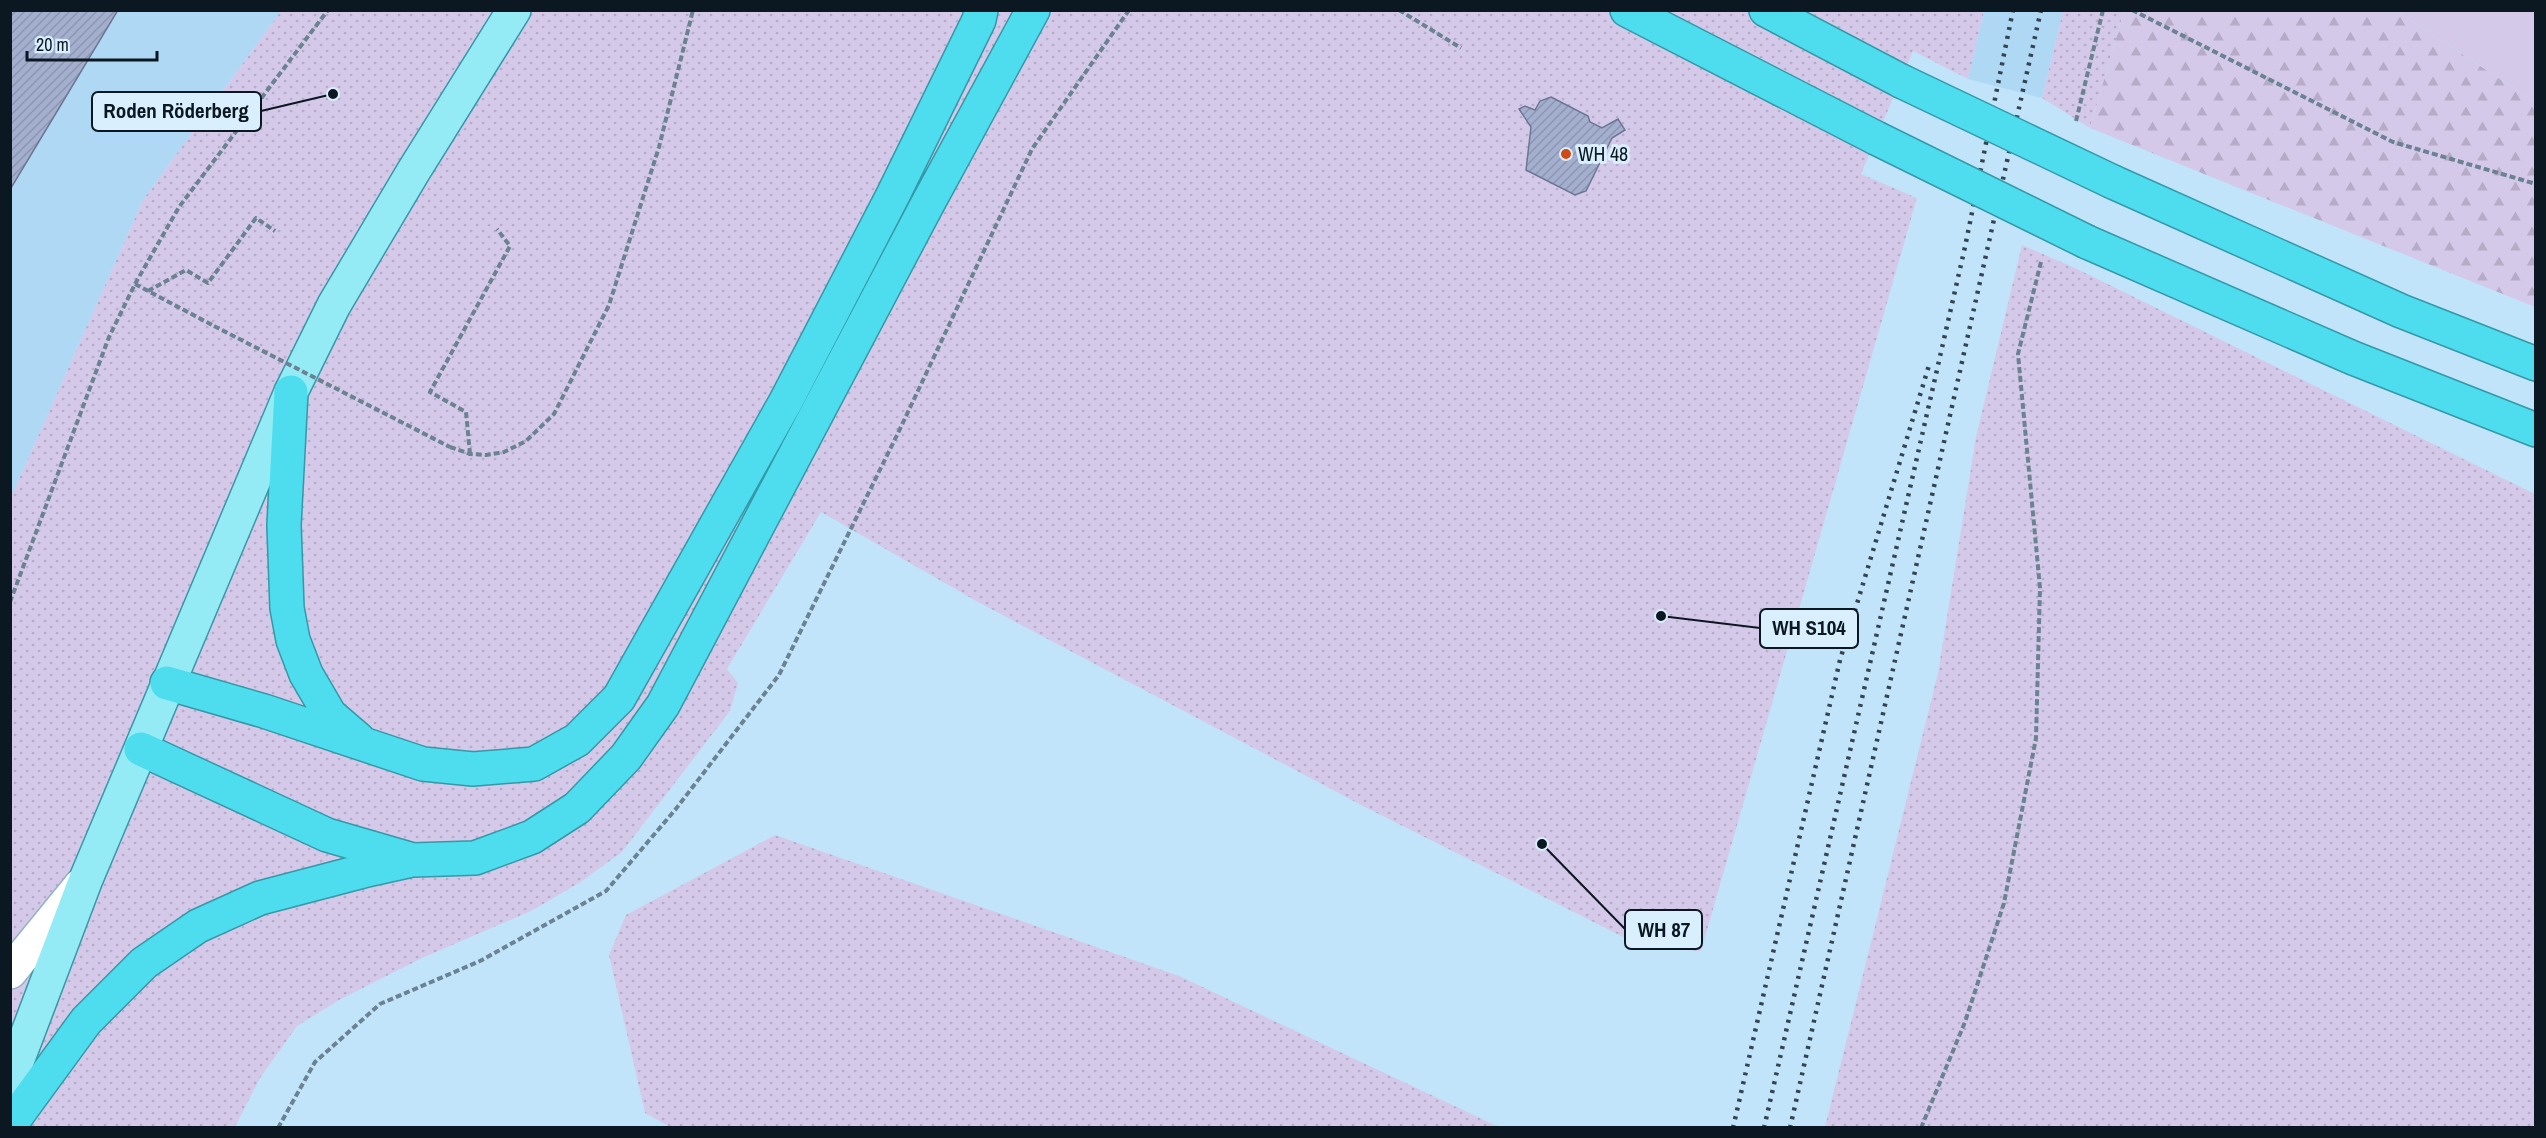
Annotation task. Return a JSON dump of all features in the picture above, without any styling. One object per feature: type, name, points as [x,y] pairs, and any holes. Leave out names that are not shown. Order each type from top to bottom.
[{"type":"highway","points":[[167,684],[264,711],[423,764],[473,769],[534,764],[577,740],[619,698],[786,401],[893,195],[979,20],[981,10]]},
{"type":"highway","points":[[10,1125],[86,1021],[144,963],[198,926],[260,898],[363,870],[413,860],[475,858],[532,837],[577,808],[626,757],[669,695],[927,205],[1033,10]]},
{"type":"highway","points":[[1627,10],[1876,138],[2087,242],[2353,358],[2535,430]]},
{"type":"highway","points":[[1766,10],[1901,81],[2113,182],[2401,311],[2535,364]]},
{"type":"highway","points":[[291,392],[285,525],[287,608],[293,640],[306,674],[330,715],[366,746]]},
{"type":"highway","points":[[141,749],[327,835],[413,860]]},
{"type":"main road","points":[[10,1080],[86,879],[291,392],[340,294],[514,10]]},
{"type":"street","points":[[10,972],[86,879]]},
{"type":"path","points":[[10,602],[109,336],[135,284],[179,207],[328,10]]},
{"type":"path","points":[[135,284],[450,447],[470,454],[486,455],[504,452],[526,441],[554,414],[609,305],[659,147],[693,10]]},
{"type":"path","points":[[1399,10],[1461,48]]},
{"type":"path","points":[[2075,125],[2103,10]]},
{"type":"path","points":[[2132,10],[2393,142],[2535,184]]},
{"type":"path","points":[[148,291],[186,270],[208,283],[256,218],[275,231]]},
{"type":"path","points":[[470,454],[466,412],[430,392],[510,246],[497,229]]},
{"type":"path","points":[[1922,1128],[1965,1022],[2004,903],[2036,738],[2040,588],[2018,354],[2044,251]]},
{"type":"shaded area","points":[[11,11],[281,11],[143,200],[11,497]]},
{"type":"shaded area","points":[[1984,11],[2063,11],[2042,98],[1968,79]]},
{"type":"green space","points":[[281,11],[1984,11],[1968,79],[1913,51],[1861,174],[1917,198],[1701,951],[1643,947],[1365,807],[978,602],[821,512],[727,669],[738,683],[730,711],[622,852],[579,883],[531,911],[422,958],[339,1000],[297,1026],[260,1078],[235,1127],[11,1128],[11,497],[143,200]]},
{"type":"green space","points":[[2063,11],[2124,11],[2090,128],[2042,98]]},
{"type":"green space","points":[[2124,11],[2397,11],[2535,102],[2535,307],[2090,128]]},
{"type":"green space","points":[[2397,11],[2535,11],[2535,102]]},
{"type":"green space","points":[[2022,245],[2075,268],[2535,494],[2535,1127],[1825,1127],[1938,673],[1976,437]]},
{"type":"green space","points":[[775,835],[1179,976],[1499,1127],[670,1127],[645,1113],[609,955],[626,915]]},
{"type":"building","points":[[10,10],[118,10],[11,188],[10,188]]},
{"type":"building","name":"WH 48","points":[[1551,97],[1588,116],[1590,122],[1602,128],[1618,119],[1625,130],[1612,138],[1586,191],[1575,195],[1526,170],[1531,127],[1519,109],[1525,106],[1535,110],[1540,101]]},
{"type":"railway","points":[[1764,1128],[1965,247],[2013,10]]},
{"type":"railway","points":[[1790,1128],[2041,10]]},
{"type":"railway","points":[[1733,1128],[1840,660],[1930,362]]},
{"type":"place","name":"Roden Röderberg","points":[[333,94]]},
{"type":"place","name":"WH 48","points":[[1566,154]]},
{"type":"place","name":"WH S104","points":[[1661,616]]},
{"type":"place","name":"WH 87","points":[[1542,844]]}]
